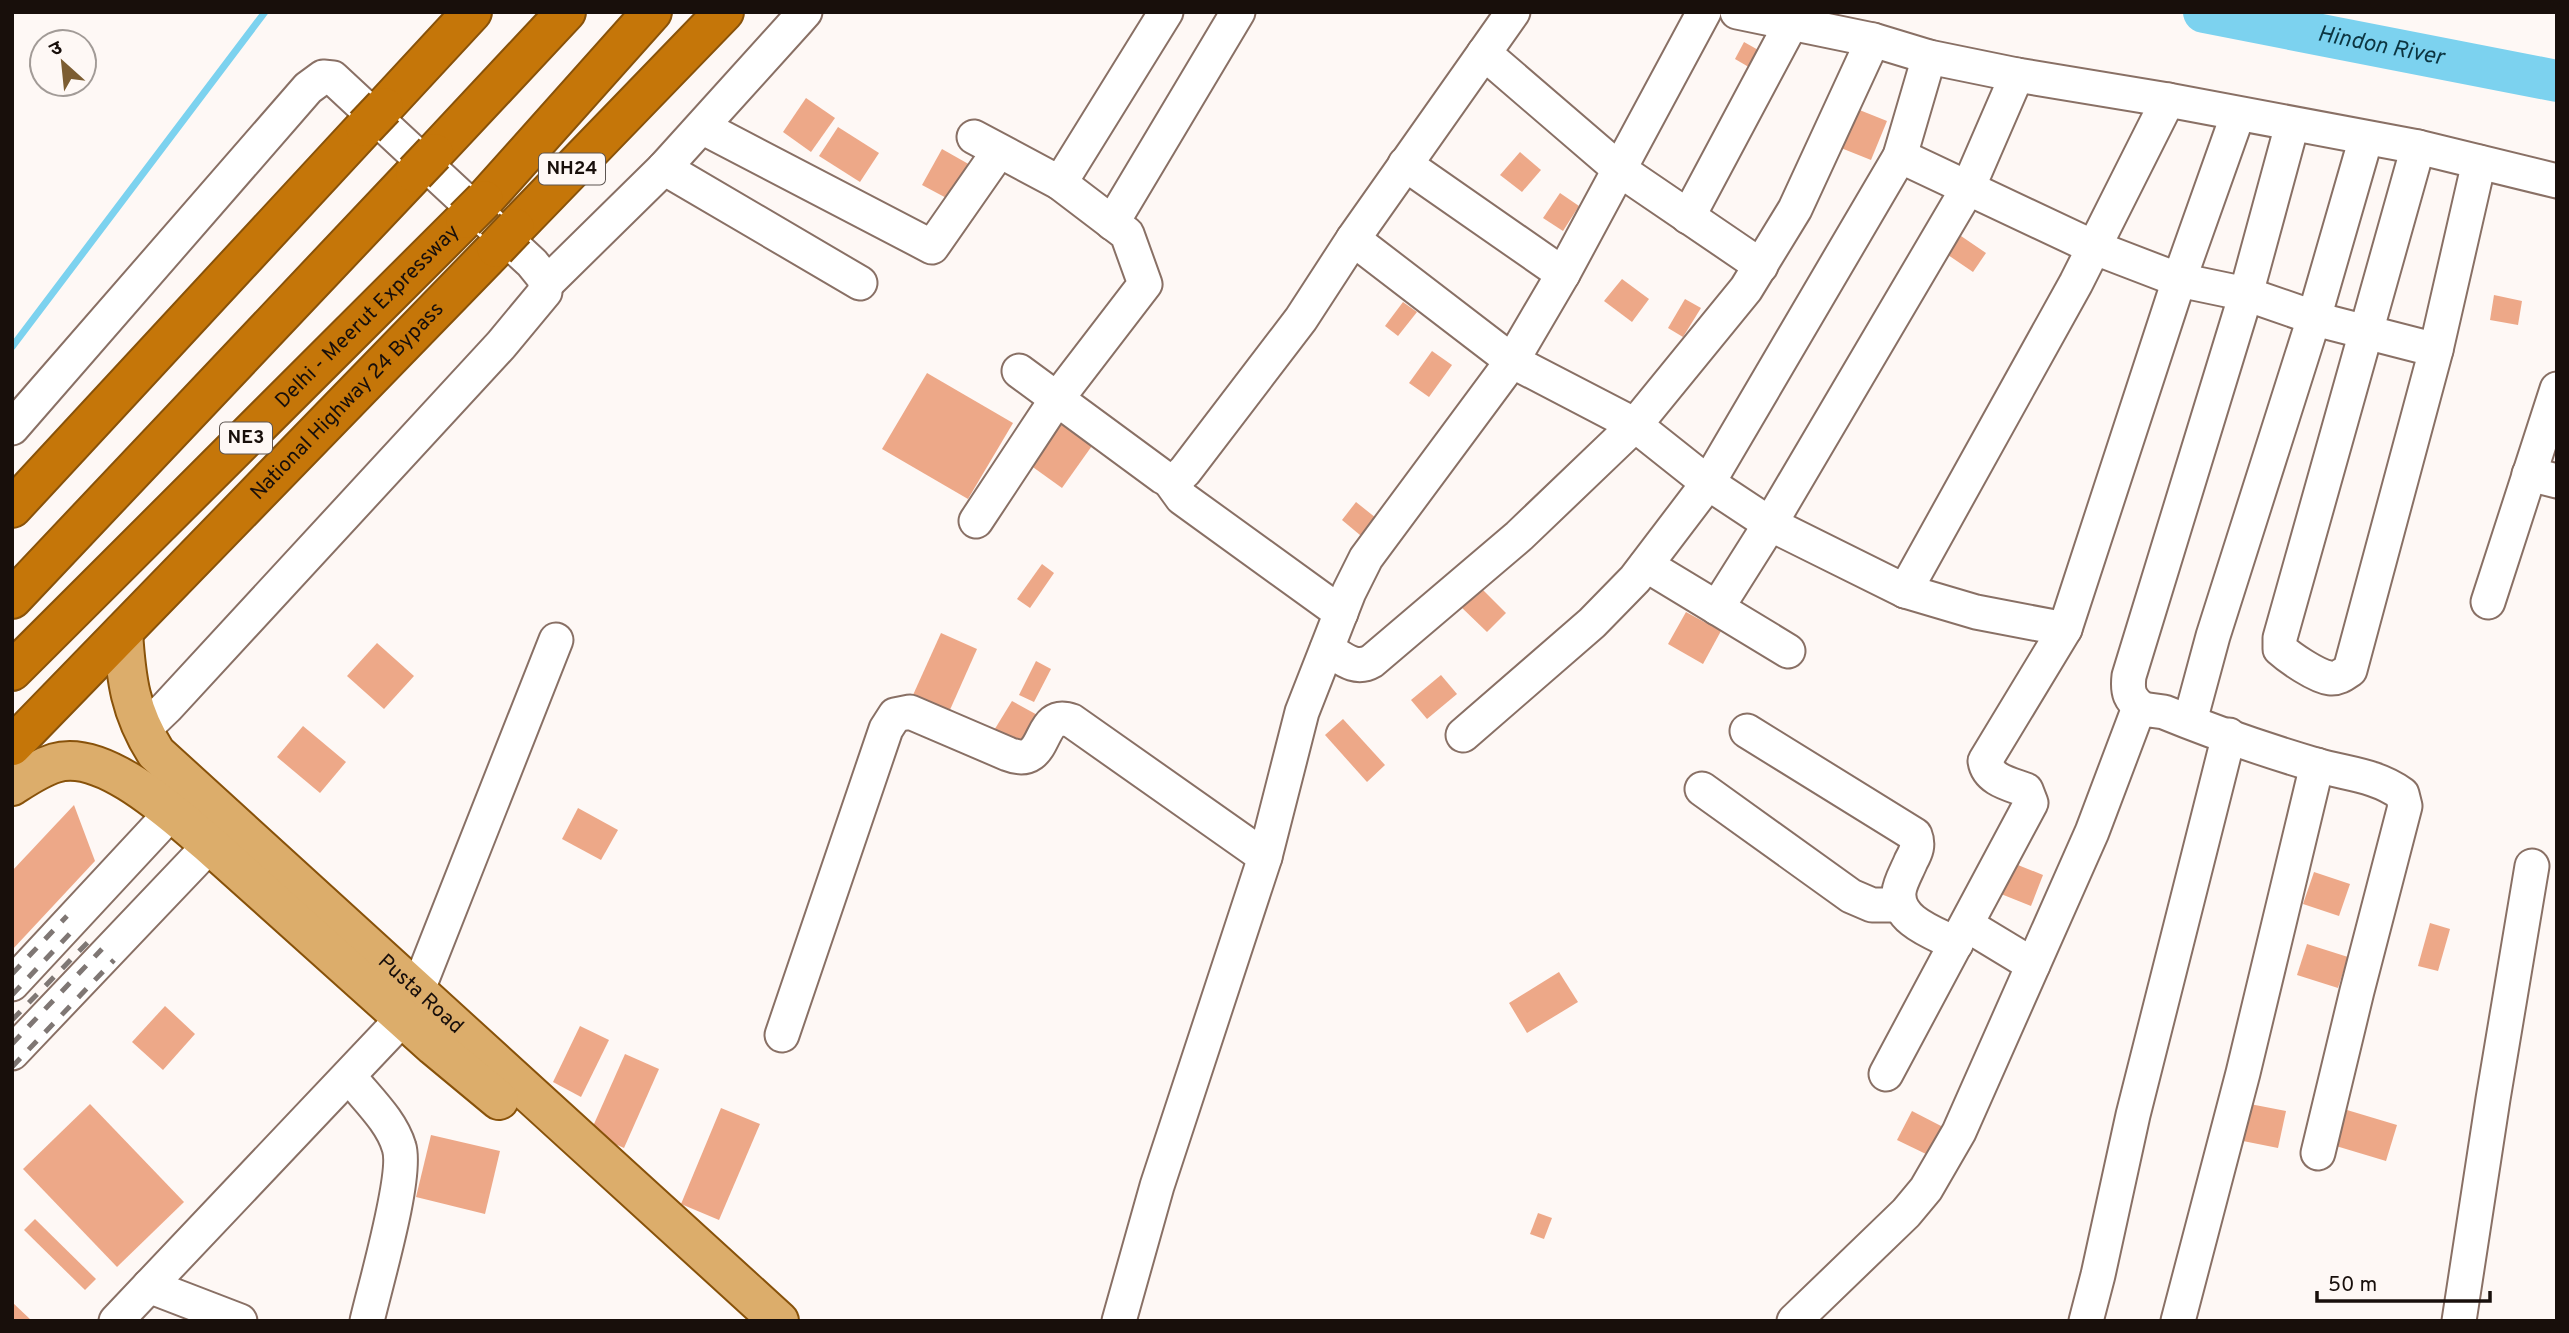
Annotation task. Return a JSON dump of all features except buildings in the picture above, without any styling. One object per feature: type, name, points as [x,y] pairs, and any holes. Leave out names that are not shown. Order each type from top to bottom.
[{"type":"highway","points":[[12,508],[471,12]]},
{"type":"highway","name":"NE3","points":[[12,599],[566,12]]},
{"type":"highway","name":"Delhi - Meerut Expressway","points":[[12,671],[474,209],[652,12]]},
{"type":"highway","name":"National Highway 24 Bypass","points":[[12,746],[724,12]]},
{"type":"main road","name":"Pusta Road","points":[[123,632],[127,683],[142,731],[156,753],[548,1141],[746,1321]]},
{"type":"main road","name":"Pusta Road","points":[[12,786],[35,771],[57,762],[92,764],[118,776],[171,813],[410,1005],[779,1321]]},
{"type":"street","points":[[142,731],[501,345],[542,298],[547,284],[664,168],[805,12]]},
{"type":"street","points":[[1060,183],[1166,12]]},
{"type":"street","points":[[1112,223],[1238,12]]},
{"type":"street","points":[[1170,480],[1185,471],[1293,328],[1513,12]]},
{"type":"street","points":[[1119,1321],[1157,1186],[1265,857],[1302,712],[1341,613],[1366,558],[1512,361],[1563,274],[1704,12]]},
{"type":"street","points":[[1737,12],[1874,40],[1929,57],[2418,147],[2557,181]]},
{"type":"street","points":[[1688,217],[1792,22]]},
{"type":"street","points":[[1326,649],[1356,666],[1372,661],[1519,537],[1635,425],[1746,289],[1761,266],[1795,209],[1874,40]]},
{"type":"street","points":[[1484,53],[1620,170],[1761,266]]},
{"type":"street","points":[[1463,735],[1592,622],[1646,565],[1708,483],[1900,156],[1929,57]]},
{"type":"street","points":[[1717,608],[1770,524],[1968,188],[2017,75]]},
{"type":"street","points":[[12,428],[308,88],[323,77],[333,78],[532,263],[547,284]]},
{"type":"street","points":[[1905,591],[2076,283],[2168,100]]},
{"type":"street","points":[[1886,1074],[2031,803],[2026,790],[1991,775],[1985,761],[2065,629],[2179,280],[2238,114]]},
{"type":"street","points":[[2292,125],[2246,294],[2127,690],[2131,700],[2142,709],[2152,709],[2190,721],[2318,765],[2372,777],[2402,794],[2405,806],[2318,1153]]},
{"type":"street","points":[[702,127],[932,247],[986,144],[1060,183],[1127,234],[1145,284],[1056,400],[976,522]]},
{"type":"street","points":[[2190,721],[2213,636],[2314,318],[2366,138]]},
{"type":"street","points":[[2418,147],[2280,638],[2280,649],[2291,659],[2329,678],[2342,676],[2350,670],[2436,350],[2479,162]]},
{"type":"street","points":[[1900,156],[2093,247],[2179,280],[2246,294],[2314,318],[2436,350]]},
{"type":"street","points":[[1405,164],[1563,274]]},
{"type":"street","points":[[664,168],[860,283]]},
{"type":"street","points":[[1353,239],[1512,361],[1635,425],[1708,483],[1770,524],[1905,591],[1976,612],[2065,629]]},
{"type":"street","points":[[1019,371],[1170,480],[1182,498],[1341,613]]},
{"type":"street","points":[[2488,602],[2543,478],[2557,388]]},
{"type":"street","points":[[1646,565],[1788,651]]},
{"type":"street","points":[[116,1321],[349,1076],[410,1005],[556,640]]},
{"type":"street","points":[[1794,1321],[1906,1213],[1926,1189],[1959,1132],[2092,832],[2135,718],[2142,709]]},
{"type":"street","points":[[782,1035],[886,729],[895,715],[910,712],[1023,758],[1030,757],[1036,750],[1054,720],[1059,717],[1072,721],[1265,857]]},
{"type":"street","points":[[1747,731],[1915,835],[1917,846],[1899,890],[1899,905],[1905,915],[1917,924],[1962,935],[2033,965]]},
{"type":"street","points":[[2086,1321],[2136,1102],[2229,735]]},
{"type":"street","points":[[2178,1321],[2243,1073],[2318,765]]},
{"type":"street","points":[[1702,789],[1851,895],[1872,905],[1899,905]]},
{"type":"street","points":[[12,984],[171,813]]},
{"type":"street","points":[[12,1053],[209,845]]},
{"type":"street","points":[[2459,1321],[2532,866]]},
{"type":"street","points":[[349,1076],[394,1135],[401,1155],[400,1180],[367,1321]]},
{"type":"street","points":[[149,1286],[240,1321]]},
{"type":"waterway","points":[[12,347],[265,12]]},
{"type":"waterway","name":"Hindon River","points":[[2204,12],[2557,81]]},
{"type":"railway","points":[[12,974],[67,916]]},
{"type":"railway","points":[[12,995],[77,926]]},
{"type":"railway","points":[[12,1020],[91,939]]},
{"type":"railway","points":[[12,1044],[102,949]]},
{"type":"railway","points":[[12,1067],[114,960]]}]
